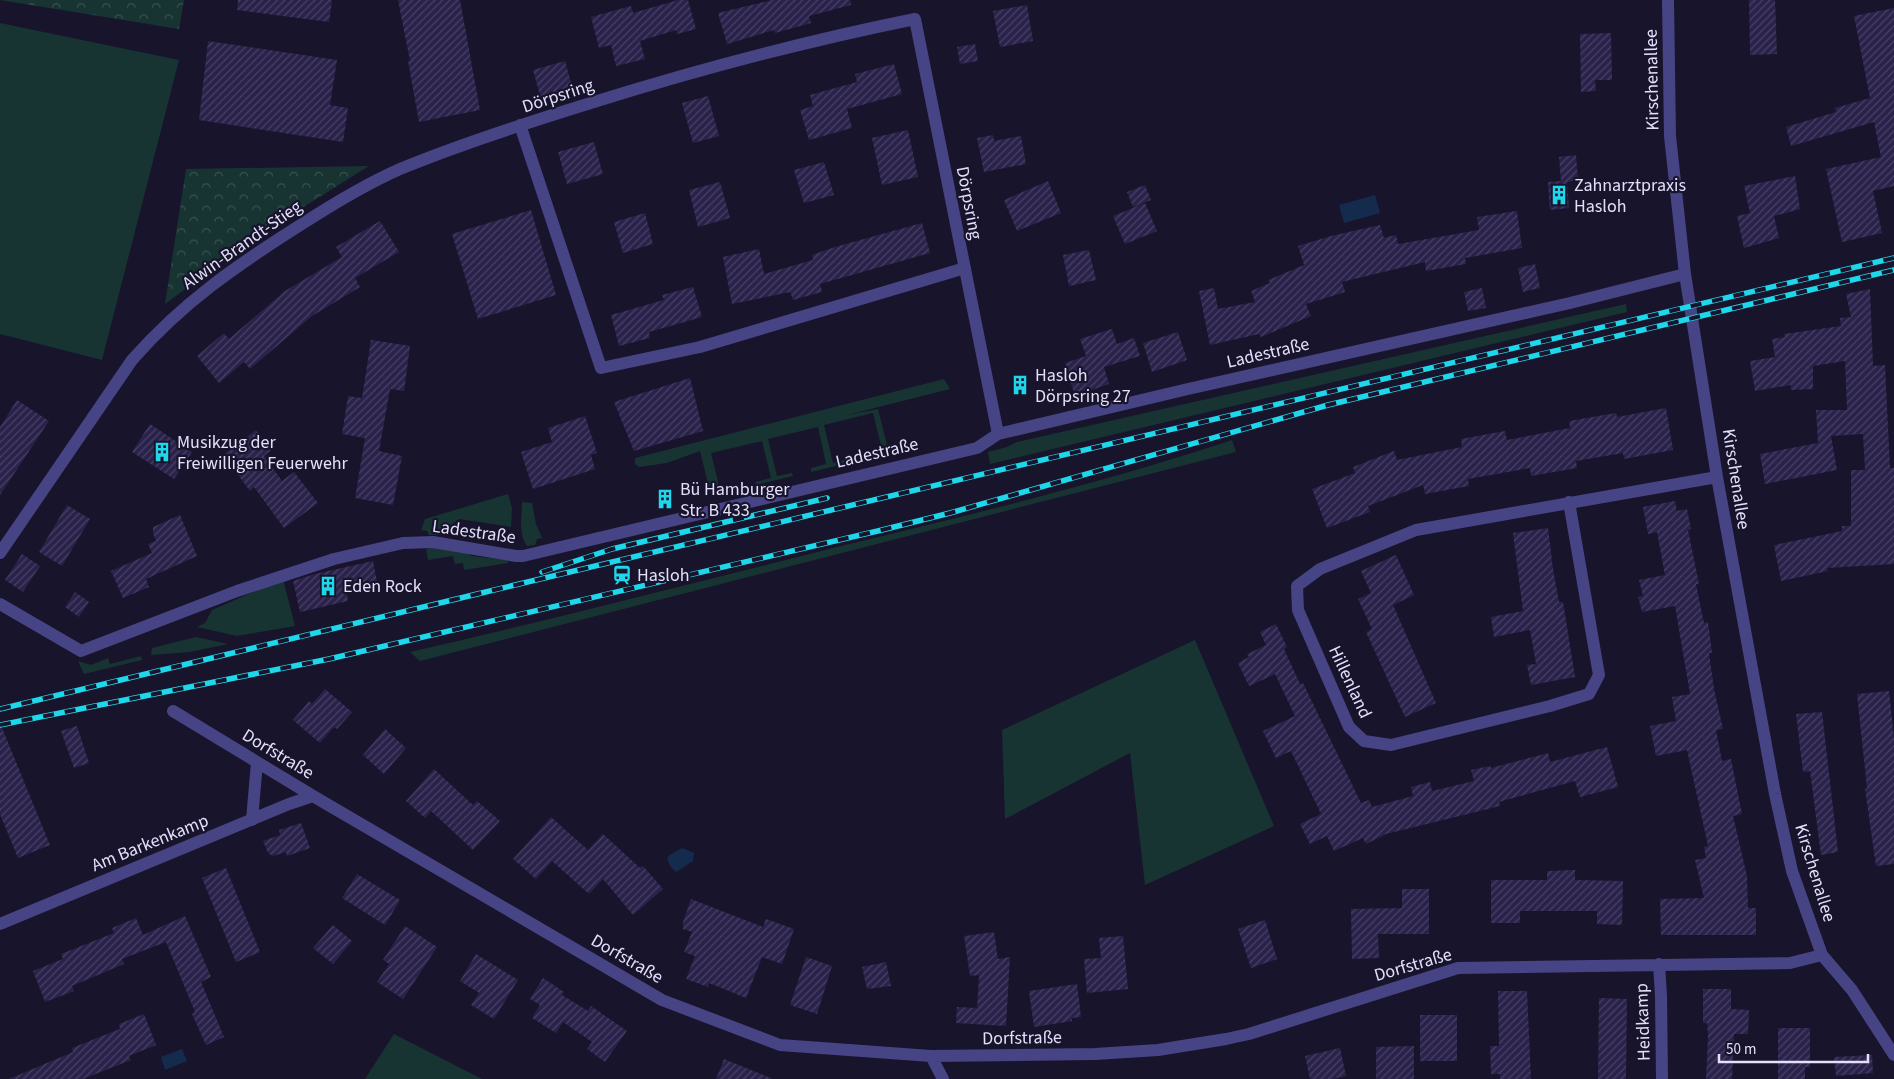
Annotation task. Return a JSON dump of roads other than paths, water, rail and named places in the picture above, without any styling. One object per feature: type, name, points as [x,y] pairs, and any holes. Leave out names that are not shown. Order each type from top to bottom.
[{"type":"street","name":"Kirschenallee","points":[[1668,0],[1670,136],[1685,274],[1717,477],[1774,794],[1792,870],[1822,955]]},
{"type":"street","name":"Dörpsring","points":[[965,268],[700,347],[601,368],[520,125],[737,59],[915,19],[965,268],[998,434]]},
{"type":"street","name":"Alwin-Brandt-Stieg","points":[[0,554],[132,360],[152,337],[207,288],[261,249],[375,181],[400,169],[520,125]]},
{"type":"street","name":"Ladestraße","points":[[0,604],[81,652],[237,591],[334,559],[403,543],[433,542],[523,556],[977,448],[998,434],[1570,303],[1685,274]]},
{"type":"street","name":"Hillenland","points":[[1569,502],[1599,675],[1588,694],[1391,745],[1364,741],[1349,727],[1298,610],[1298,586],[1320,568],[1416,530],[1569,502],[1717,477]]},
{"type":"street","name":"Dorfstraße","points":[[173,712],[662,1000],[780,1045],[931,1056],[1095,1054],[1158,1050],[1249,1034],[1458,968],[1790,963],[1822,955]]},
{"type":"street","points":[[252,820],[257,762]]},
{"type":"street","name":"Am Barkenkamp","points":[[0,924],[313,796]]},
{"type":"street","points":[[1822,955],[1852,990],[1894,1055]]},
{"type":"street","name":"Heidkamp","points":[[1659,964],[1662,1079]]},
{"type":"street","points":[[931,1056],[943,1079]]},
{"type":"water","points":[[1375,195],[1380,213],[1344,223],[1339,205]]},
{"type":"water","points":[[682,848],[694,853],[693,861],[676,872],[670,866],[667,858]]},
{"type":"water","points":[[182,1049],[187,1061],[165,1070],[161,1057]]},
{"type":"railway","points":[[0,709],[1894,258]]},
{"type":"railway","points":[[0,725],[329,659],[882,530],[950,513],[1328,405],[1894,270]]},
{"type":"railway","points":[[542,572],[612,549],[827,498]]},
{"type":"place","name":"Zahnarztpraxis Hasloh","points":[[1559,195]]},
{"type":"place","name":"Hasloh Dörpsring 27","points":[[1020,385]]},
{"type":"place","name":"Musikzug der Freiwilligen Feuerwehr","points":[[162,452]]},
{"type":"place","name":"Bü Hamburger Str. B 433","points":[[665,499]]},
{"type":"place","name":"Hasloh","points":[[622,575]]},
{"type":"place","name":"Eden Rock","points":[[328,586]]}]
